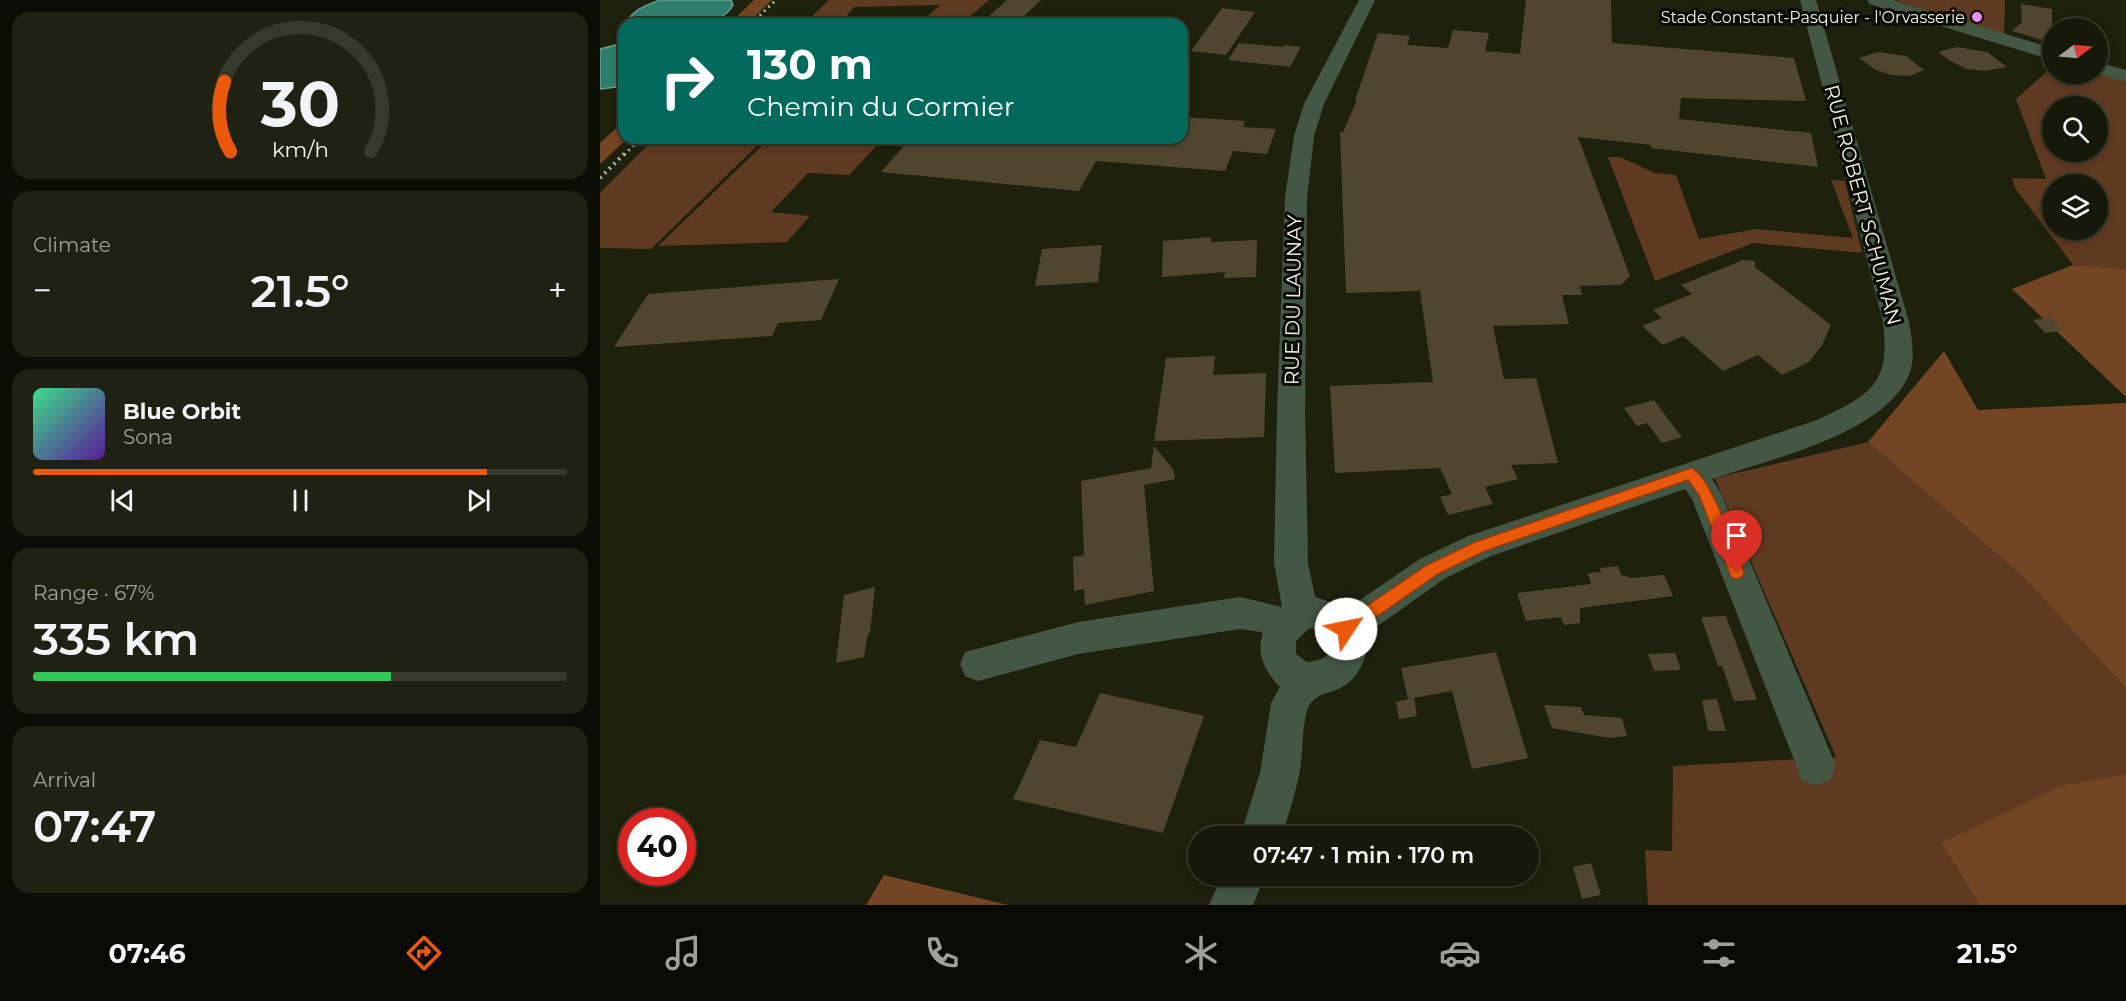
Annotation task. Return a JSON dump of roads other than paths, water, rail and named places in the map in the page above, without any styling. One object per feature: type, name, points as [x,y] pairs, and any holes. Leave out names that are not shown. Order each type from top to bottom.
[{"type":"street","name":"RUE DU LAUNAY","points":[[1292,621],[1291,412],[1296,198],[1304,136],[1314,104],[1367,0]]},
{"type":"street","name":"RUE ROBERT SCHUMAN","points":[[1346,629],[1432,569],[1480,546],[1827,428],[1859,413],[1877,397],[1898,366],[1899,344],[1896,322],[1808,0]]},
{"type":"street","points":[[1875,0],[2042,51]]},
{"type":"street","points":[[2108,71],[2126,76]]},
{"type":"street","points":[[1691,474],[1705,493],[1816,766]]},
{"type":"street","points":[[1312,612],[1332,616],[1346,629],[1350,639],[1346,660],[1329,676],[1306,680],[1294,676],[1285,669],[1279,659],[1278,637],[1292,621],[1312,612]]},
{"type":"street","points":[[978,664],[1078,638],[1240,613],[1292,621]]},
{"type":"street","points":[[1264,826],[1280,773],[1290,703],[1306,680]]},
{"type":"street","points":[[1231,905],[1240,886]]},
{"type":"water","points":[[660,0],[731,0],[733,5],[718,18],[630,18],[645,6]]},
{"type":"water","points":[[618,44],[618,87],[600,89],[600,49]]},
{"type":"railway","points":[[757,18],[776,0]]},
{"type":"railway","points":[[624,155],[635,144]]},
{"type":"railway","points":[[600,178],[625,153]]},
{"type":"place","name":"Stade Constant-Pasquier - l'Orvasserie","points":[[1977,17]]}]
